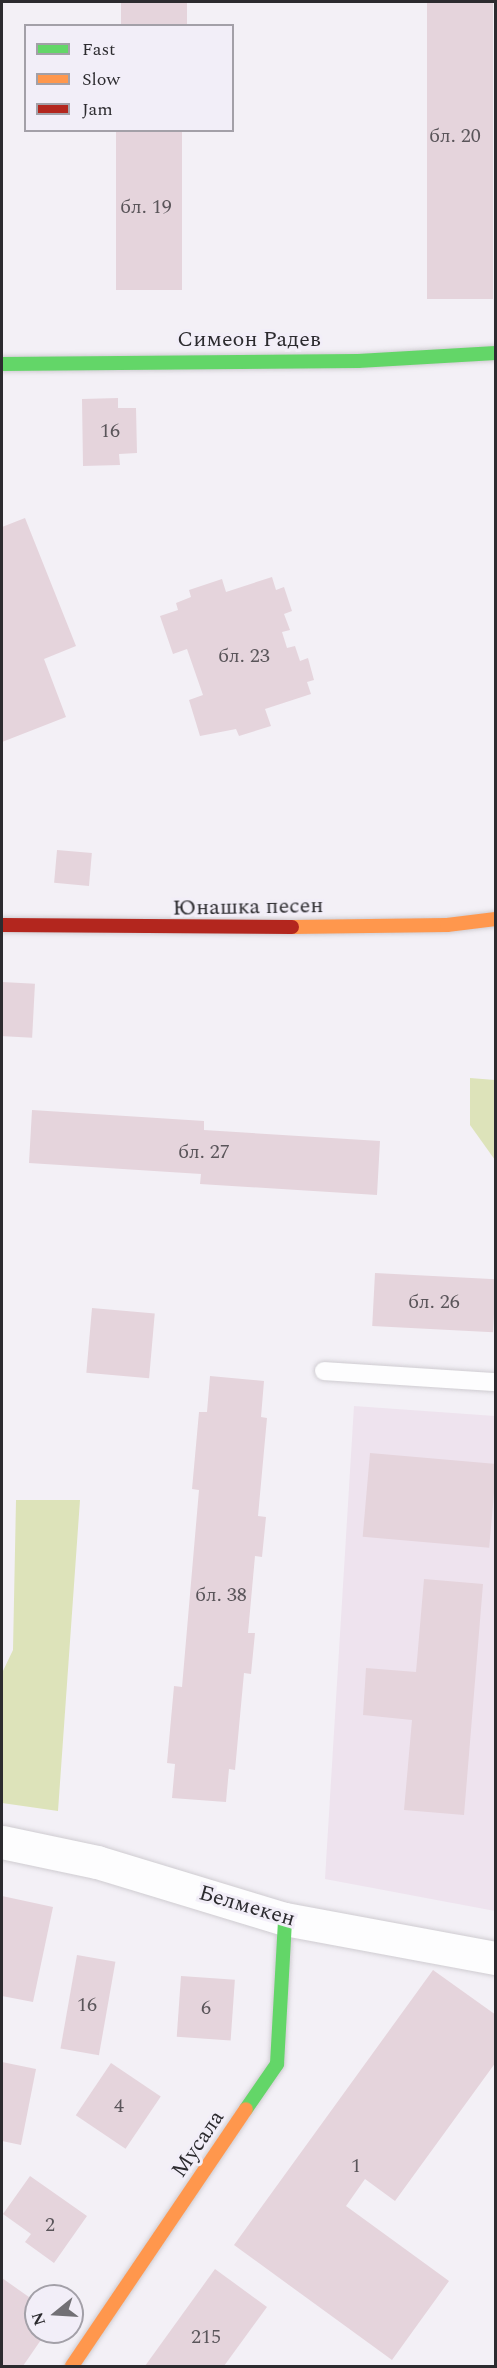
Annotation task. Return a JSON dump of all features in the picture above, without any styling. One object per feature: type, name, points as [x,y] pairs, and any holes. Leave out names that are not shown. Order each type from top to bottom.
[{"type":"street","name":"Симеон Радев","points":[[2,364],[358,361],[495,353]]},
{"type":"street","name":"Юнашка песен","points":[[2,925],[192,929],[447,925],[495,919]]},
{"type":"street","name":"Белмекен","points":[[2,1842],[97,1862],[285,1919],[495,1958]]},
{"type":"street","name":"Мусала","points":[[72,2367],[277,2064],[285,1919]]},
{"type":"lane","points":[[324,1371],[495,1382]]},
{"type":"shaded area","points":[[354,1406],[495,1416],[495,1911],[325,1879]]},
{"type":"green space","points":[[470,1078],[495,1080],[495,1160],[470,1125]]},
{"type":"green space","points":[[16,1500],[80,1500],[58,1811],[2,1803],[2,1673],[13,1650]]},
{"type":"building","points":[[121,2],[187,2],[187,24],[121,24]]},
{"type":"building","points":[[427,2],[493,2],[493,299],[427,299]]},
{"type":"building","points":[[116,132],[182,132],[182,290],[116,290]]},
{"type":"building","points":[[118,398],[118,408],[136,408],[137,453],[119,454],[120,465],[83,466],[82,399]]},
{"type":"building","points":[[25,518],[76,646],[44,659],[66,717],[2,742],[2,527]]},
{"type":"building","points":[[272,577],[276,590],[284,587],[292,611],[284,614],[290,630],[282,632],[287,648],[295,646],[300,661],[308,658],[314,680],[307,682],[311,694],[265,709],[271,726],[239,736],[236,729],[200,736],[189,700],[203,695],[187,649],[173,654],[160,616],[178,610],[176,603],[191,597],[189,590],[222,579],[226,592]]},
{"type":"building","points":[[57,850],[92,853],[89,886],[54,883]]},
{"type":"building","points":[[2,982],[35,984],[32,1038],[2,1036]]},
{"type":"building","points":[[32,1110],[204,1121],[204,1130],[380,1141],[377,1195],[200,1184],[201,1174],[29,1163]]},
{"type":"building","points":[[375,1273],[496,1279],[493,1332],[372,1326]]},
{"type":"building","points":[[92,1308],[155,1313],[149,1378],[86,1373]]},
{"type":"building","points":[[210,1376],[264,1381],[261,1417],[267,1418],[258,1516],[266,1517],[262,1557],[255,1556],[248,1633],[255,1633],[251,1674],[244,1673],[235,1770],[229,1769],[226,1802],[172,1798],[175,1764],[167,1763],[174,1686],[182,1687],[199,1490],[192,1489],[199,1412],[207,1412]]},
{"type":"building","points":[[370,1453],[496,1464],[489,1548],[363,1537]]},
{"type":"building","points":[[424,1579],[483,1584],[464,1815],[404,1810],[412,1720],[363,1715],[366,1668],[416,1672]]},
{"type":"building","points":[[2,1896],[53,1907],[33,2002],[2,1996]]},
{"type":"building","points":[[77,1955],[115,1962],[99,2055],[61,2049]]},
{"type":"building","points":[[433,1970],[496,2015],[496,2062],[395,2201],[365,2179],[346,2206],[449,2281],[392,2360],[234,2245]]},
{"type":"building","points":[[181,1976],[235,1980],[231,2041],[177,2037]]},
{"type":"building","points":[[2,2062],[36,2069],[21,2145],[2,2141]]},
{"type":"building","points":[[111,2063],[161,2097],[126,2149],[76,2115]]},
{"type":"building","points":[[30,2176],[87,2216],[54,2263],[25,2242],[31,2234],[3,2214]]},
{"type":"building","points":[[215,2269],[267,2307],[224,2366],[145,2366]]},
{"type":"building","points":[[2,2278],[24,2294],[24,2344],[38,2344],[23,2366],[2,2366]]},
{"type":"traffic: fast","points":[[2,364],[358,361],[496,353]]},
{"type":"traffic: fast","points":[[246,2109],[277,2064],[285,1919]]},
{"type":"traffic: slow","points":[[292,927],[447,925],[496,919]]},
{"type":"traffic: slow","points":[[72,2366],[246,2109]]},
{"type":"traffic: jam","points":[[2,925],[292,927]]}]
